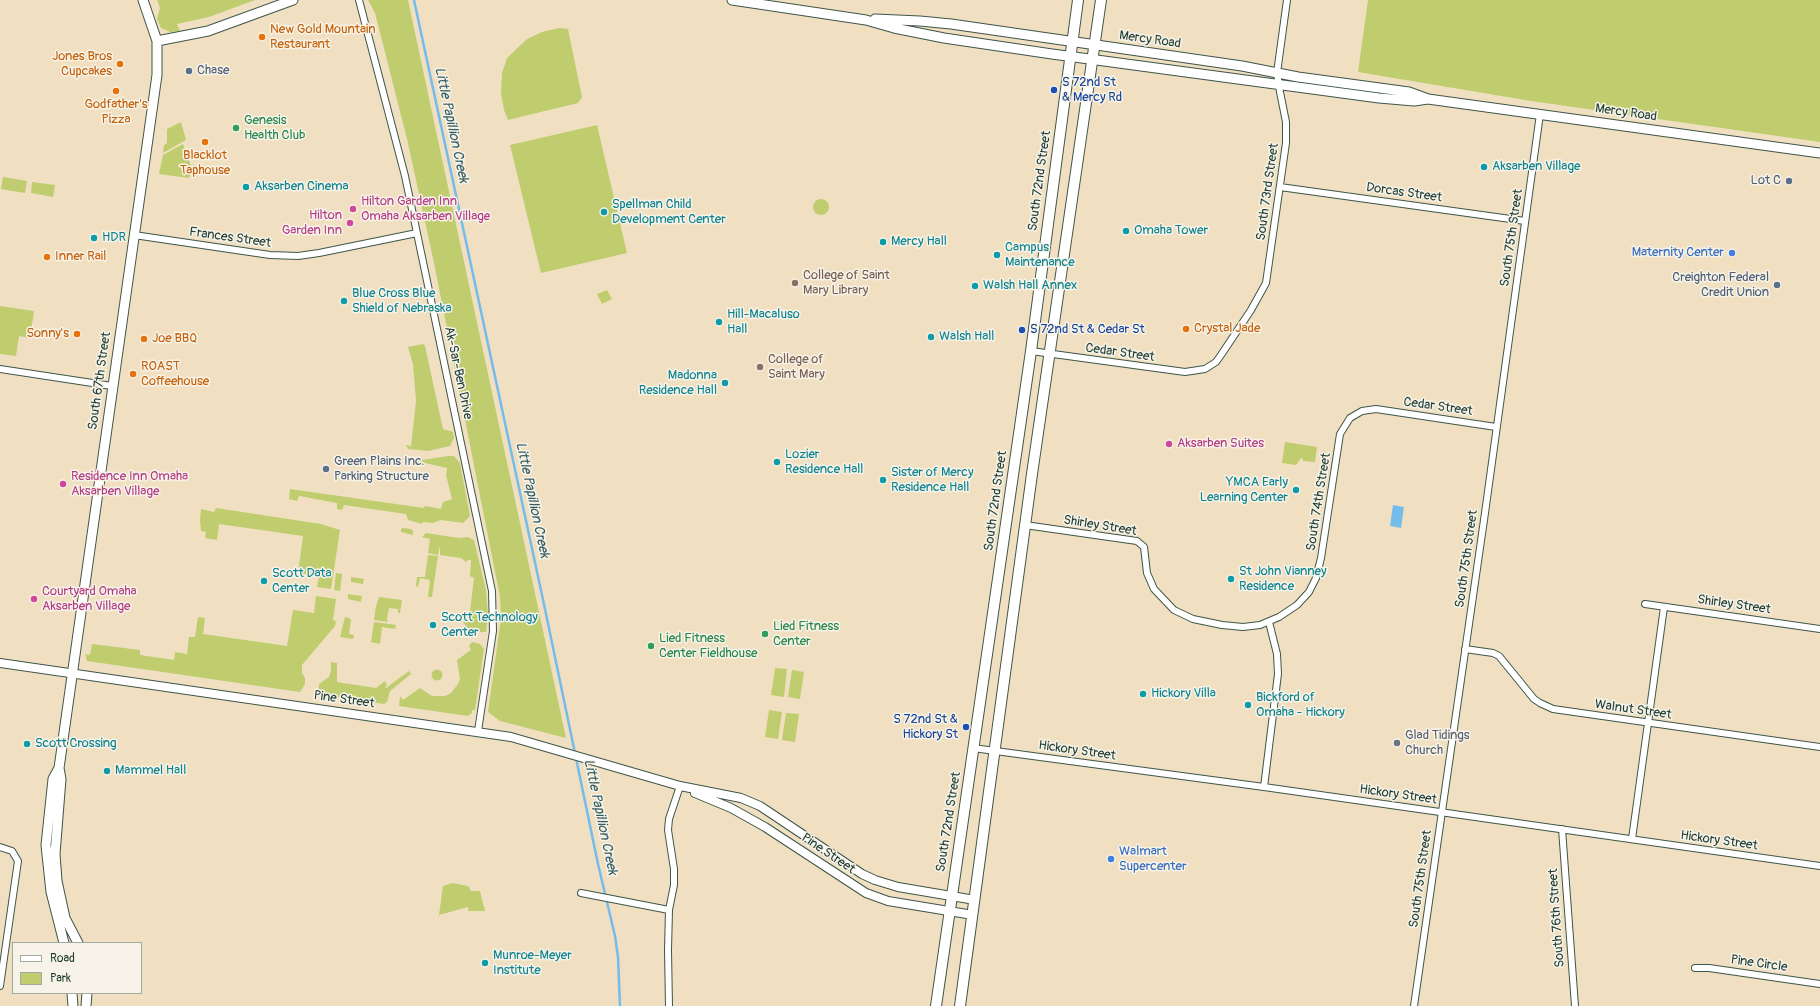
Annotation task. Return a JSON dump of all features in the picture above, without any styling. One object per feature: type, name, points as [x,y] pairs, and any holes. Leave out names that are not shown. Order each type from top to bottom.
[{"type":"main road","name":"South 67th Street","points":[[77,942],[65,918],[57,881],[55,854],[60,779],[59,768],[157,75],[157,41],[143,0]]},
{"type":"main road","points":[[157,41],[208,31],[293,0]]},
{"type":"main road","name":"Mercy Road","points":[[732,0],[866,20],[894,28],[944,38],[1070,56],[1379,98],[1414,101],[1428,99]]},
{"type":"main road","name":"South 72nd Street","points":[[936,1006],[1031,351],[1078,0]]},
{"type":"main road","points":[[960,1006],[1025,525],[1101,0]]},
{"type":"main road","name":"Mercy Road","points":[[866,20],[891,19],[933,22],[1242,66],[1278,73],[1409,92],[1428,99],[1820,153]]},
{"type":"main road","name":"South 67th Street","points":[[59,768],[53,779],[46,844],[51,892],[64,942]]},
{"type":"main road","points":[[72,994],[73,1006]]},
{"type":"main road","points":[[86,1006],[87,994]]},
{"type":"street","name":"Ak-Sar-Ben Drive","points":[[359,0],[404,171],[492,591],[492,631],[478,731]]},
{"type":"street","name":"South 73rd Street","points":[[1206,368],[1216,362],[1221,355],[1264,290],[1266,282],[1287,131],[1278,84],[1278,73],[1287,0]]},
{"type":"street","name":"South 75th Street","points":[[1414,1006],[1540,114]]},
{"type":"street","name":"Dorcas Street","points":[[1280,187],[1525,221]]},
{"type":"street","name":"Frances Street","points":[[134,235],[270,255],[298,256],[417,233]]},
{"type":"street","name":"Cedar Street","points":[[1031,351],[1185,372],[1206,368]]},
{"type":"street","points":[[0,370],[112,386]]},
{"type":"street","name":"Cedar Street","points":[[1353,416],[1362,411],[1376,409],[1496,427]]},
{"type":"street","name":"South 74th Street","points":[[1268,622],[1279,618],[1297,605],[1309,592],[1316,578],[1321,558],[1340,434],[1344,425],[1353,416]]},
{"type":"street","name":"Shirley Street","points":[[1025,525],[1137,541],[1144,547],[1147,574],[1154,589],[1167,605],[1179,614],[1203,622],[1234,626],[1260,625],[1268,622]]},
{"type":"street","name":"Shirley Street","points":[[1645,604],[1820,628]]},
{"type":"street","points":[[1632,839],[1664,607]]},
{"type":"street","points":[[1264,787],[1278,674],[1277,654],[1268,622]]},
{"type":"street","name":"Walnut Street","points":[[1465,649],[1493,653],[1499,656],[1534,699],[1548,707],[1648,723],[1820,747]]},
{"type":"street","name":"Pine Street","points":[[0,663],[512,737],[680,786],[742,798],[760,806],[874,880],[898,887],[975,900]]},
{"type":"street","name":"Hickory Street","points":[[973,748],[1264,787],[1820,866]]},
{"type":"street","name":"Pine Street","points":[[680,786],[731,808],[765,827],[866,893],[888,901],[973,915]]},
{"type":"street","points":[[669,1006],[668,950],[674,869],[668,830],[669,819],[680,786]]},
{"type":"street","name":"South 76th Street","points":[[1562,829],[1575,1006]]},
{"type":"street","points":[[0,847],[8,849],[15,854],[18,861],[2,962],[0,986]]},
{"type":"street","points":[[580,893],[670,910]]},
{"type":"street","name":"Pine Circle","points":[[1695,968],[1709,968],[1820,984]]},
{"type":"green space","points":[[157,0],[255,0],[209,17],[177,24],[180,31],[170,32],[161,28],[157,19],[160,8]]},
{"type":"green space","points":[[368,0],[408,0],[566,738],[500,721],[488,712],[501,618],[500,597],[434,263],[407,139],[375,13]]},
{"type":"green space","points":[[1368,0],[1820,0],[1820,142],[1531,101],[1358,72]]},
{"type":"green space","points":[[559,28],[568,29],[582,97],[578,103],[508,120],[504,110],[501,93],[502,73],[507,58],[527,39],[542,32]]},
{"type":"green space","points":[[181,122],[186,140],[163,153],[164,145],[167,143],[167,129]]},
{"type":"green space","points":[[597,125],[627,253],[541,273],[510,145]]},
{"type":"green space","points":[[183,144],[191,166],[195,165],[196,169],[193,170],[189,178],[159,174],[163,155]]},
{"type":"green space","points":[[3,177],[27,181],[25,193],[1,189]]},
{"type":"green space","points":[[32,182],[55,185],[53,197],[31,193]]},
{"type":"green space","points":[[821,199],[828,204],[829,207],[824,214],[821,215],[814,210],[813,207],[818,200]]},
{"type":"green space","points":[[607,290],[612,299],[602,304],[597,294]]},
{"type":"green space","points":[[0,306],[34,311],[30,338],[19,336],[16,356],[0,354]]},
{"type":"green space","points":[[423,344],[425,346],[443,429],[453,432],[454,438],[450,446],[428,451],[408,449],[406,445],[411,446],[416,401],[413,364],[408,347]]},
{"type":"green space","points":[[1285,442],[1317,447],[1315,462],[1303,461],[1302,457],[1296,465],[1282,463]]},
{"type":"green space","points":[[454,456],[460,463],[470,516],[463,523],[441,520],[433,523],[423,522],[422,524],[408,520],[406,514],[344,505],[342,510],[337,509],[337,503],[299,496],[297,501],[289,499],[290,489],[424,508],[425,506],[441,509],[443,502],[452,499],[446,475],[447,468],[416,461]]},
{"type":"green space","points":[[216,508],[321,524],[340,530],[331,589],[317,587],[319,576],[298,573],[303,536],[219,524],[217,540],[205,538],[206,532],[201,531],[201,509],[214,512]]},
{"type":"green space","points":[[401,529],[411,529],[413,531],[413,535],[401,532]]},
{"type":"green space","points":[[426,533],[459,538],[468,537],[474,540],[486,590],[488,616],[486,632],[470,632],[463,622],[469,620],[474,578],[470,576],[471,560],[466,562],[461,558],[440,555],[440,546],[438,555],[428,553],[430,539],[422,537]]},
{"type":"green space","points":[[428,555],[438,556],[432,597],[428,597],[430,580],[420,578],[418,587],[416,586],[417,577],[425,577]]},
{"type":"green space","points":[[336,573],[342,574],[340,591],[334,590]]},
{"type":"green space","points":[[351,577],[364,579],[363,584],[351,582]]},
{"type":"green space","points":[[348,594],[362,596],[361,602],[348,599]]},
{"type":"green space","points":[[316,596],[336,599],[333,620],[336,621],[335,626],[302,665],[302,673],[305,678],[305,684],[300,692],[87,661],[85,654],[90,655],[92,644],[140,650],[140,655],[174,660],[175,652],[187,654],[189,637],[195,637],[198,617],[205,618],[203,634],[287,646],[293,610],[314,613]]},
{"type":"green space","points":[[379,597],[402,600],[400,613],[398,613],[398,609],[389,608],[387,619],[388,622],[374,620]]},
{"type":"green space","points":[[345,617],[351,619],[349,634],[354,635],[353,639],[340,637]]},
{"type":"green space","points":[[374,622],[396,625],[395,629],[382,627],[380,644],[371,642]]},
{"type":"green space","points":[[472,642],[480,644],[484,649],[475,710],[472,710],[472,713],[468,716],[399,706],[400,696],[403,700],[420,688],[432,696],[445,696],[451,693],[460,679],[457,660],[471,650],[469,646]]},
{"type":"green space","points":[[331,662],[337,663],[337,682],[376,688],[385,681],[387,685],[385,687],[386,688],[409,671],[411,674],[390,691],[387,702],[384,704],[319,694],[319,684],[329,677]]},
{"type":"green space","points":[[775,668],[787,669],[784,697],[771,695]]},
{"type":"green space","points":[[435,670],[439,670],[441,671],[441,679],[435,680],[432,677],[432,673]]},
{"type":"green space","points":[[792,670],[804,672],[800,699],[788,697]]},
{"type":"green space","points":[[769,710],[782,712],[778,739],[765,737]]},
{"type":"green space","points":[[786,713],[799,714],[795,742],[782,740]]},
{"type":"green space","points":[[452,883],[468,886],[471,891],[480,891],[485,911],[468,911],[468,907],[439,915],[443,886]]},
{"type":"water","points":[[1393,505],[1404,507],[1401,528],[1390,526]]},
{"type":"waterway","name":"Little Papillion Creek","points":[[414,0],[545,609],[598,864],[615,936],[618,957],[620,1006]]},
{"type":"place","name":"New Gold Mountain Restaurant","points":[[262,37]]},
{"type":"place","name":"Jones Bros Cupcakes","points":[[120,64]]},
{"type":"place","name":"Chase","points":[[189,71]]},
{"type":"place","name":"S 72nd St & Mercy Rd","points":[[1054,90]]},
{"type":"place","name":"Godfather's Pizza","points":[[116,91]]},
{"type":"place","name":"Genesis Health Club","points":[[236,128]]},
{"type":"place","name":"Blacklot Taphouse","points":[[205,142]]},
{"type":"place","name":"Aksarben Village","points":[[1484,167]]},
{"type":"place","name":"Lot C","points":[[1789,181]]},
{"type":"place","name":"Aksarben Cinema","points":[[246,187]]},
{"type":"place","name":"Hilton Garden Inn Omaha Aksarben Village","points":[[353,209]]},
{"type":"place","name":"Spellman Child Development Center","points":[[604,212]]},
{"type":"place","name":"Hilton Garden Inn","points":[[350,223]]},
{"type":"place","name":"Omaha Tower","points":[[1126,231]]},
{"type":"place","name":"HDR","points":[[94,238]]},
{"type":"place","name":"Mercy Hall","points":[[883,242]]},
{"type":"place","name":"Maternity Center","points":[[1732,253]]},
{"type":"place","name":"Campus Maintenance","points":[[997,255]]},
{"type":"place","name":"Inner Rail","points":[[47,257]]},
{"type":"place","name":"College of Saint Mary Library","points":[[795,283]]},
{"type":"place","name":"Creighton Federal Credit Union","points":[[1777,285]]},
{"type":"place","name":"Walsh Hall Annex","points":[[975,286]]},
{"type":"place","name":"Blue Cross Blue Shield of Nebraska","points":[[344,301]]},
{"type":"place","name":"Hill-Macaluso Hall","points":[[719,322]]},
{"type":"place","name":"Crystal Jade","points":[[1186,329]]},
{"type":"place","name":"S 72nd St & Cedar St","points":[[1022,330]]},
{"type":"place","name":"Sonny's","points":[[77,334]]},
{"type":"place","name":"Walsh Hall","points":[[931,337]]},
{"type":"place","name":"Joe BBQ","points":[[144,339]]},
{"type":"place","name":"College of Saint Mary","points":[[760,367]]},
{"type":"place","name":"ROAST Coffeehouse","points":[[133,374]]},
{"type":"place","name":"Madonna Residence Hall","points":[[725,383]]},
{"type":"place","name":"Aksarben Suites","points":[[1169,444]]},
{"type":"place","name":"Lozier Residence Hall","points":[[777,462]]},
{"type":"place","name":"Green Plains Inc. Parking Structure","points":[[326,469]]},
{"type":"place","name":"Sister of Mercy Residence Hall","points":[[883,480]]},
{"type":"place","name":"Residence Inn Omaha Aksarben Village","points":[[63,484]]},
{"type":"place","name":"YMCA Early Learning Center","points":[[1296,490]]},
{"type":"place","name":"St John Vianney Residence","points":[[1231,579]]},
{"type":"place","name":"Scott Data Center","points":[[264,581]]},
{"type":"place","name":"Courtyard Omaha Aksarben Village","points":[[34,599]]},
{"type":"place","name":"Scott Technology Center","points":[[433,625]]},
{"type":"place","name":"Lied Fitness Center","points":[[765,634]]},
{"type":"place","name":"Lied Fitness Center Fieldhouse","points":[[651,646]]},
{"type":"place","name":"Hickory Villa","points":[[1143,694]]},
{"type":"place","name":"Bickford of Omaha - Hickory","points":[[1248,705]]},
{"type":"place","name":"S 72nd St & Hickory St","points":[[966,727]]},
{"type":"place","name":"Glad Tidings Church","points":[[1397,743]]},
{"type":"place","name":"Scott Crossing","points":[[27,744]]},
{"type":"place","name":"Mammel Hall","points":[[107,771]]},
{"type":"place","name":"Walmart Supercenter","points":[[1111,859]]},
{"type":"place","name":"Munroe-Meyer Institute","points":[[485,963]]}]
